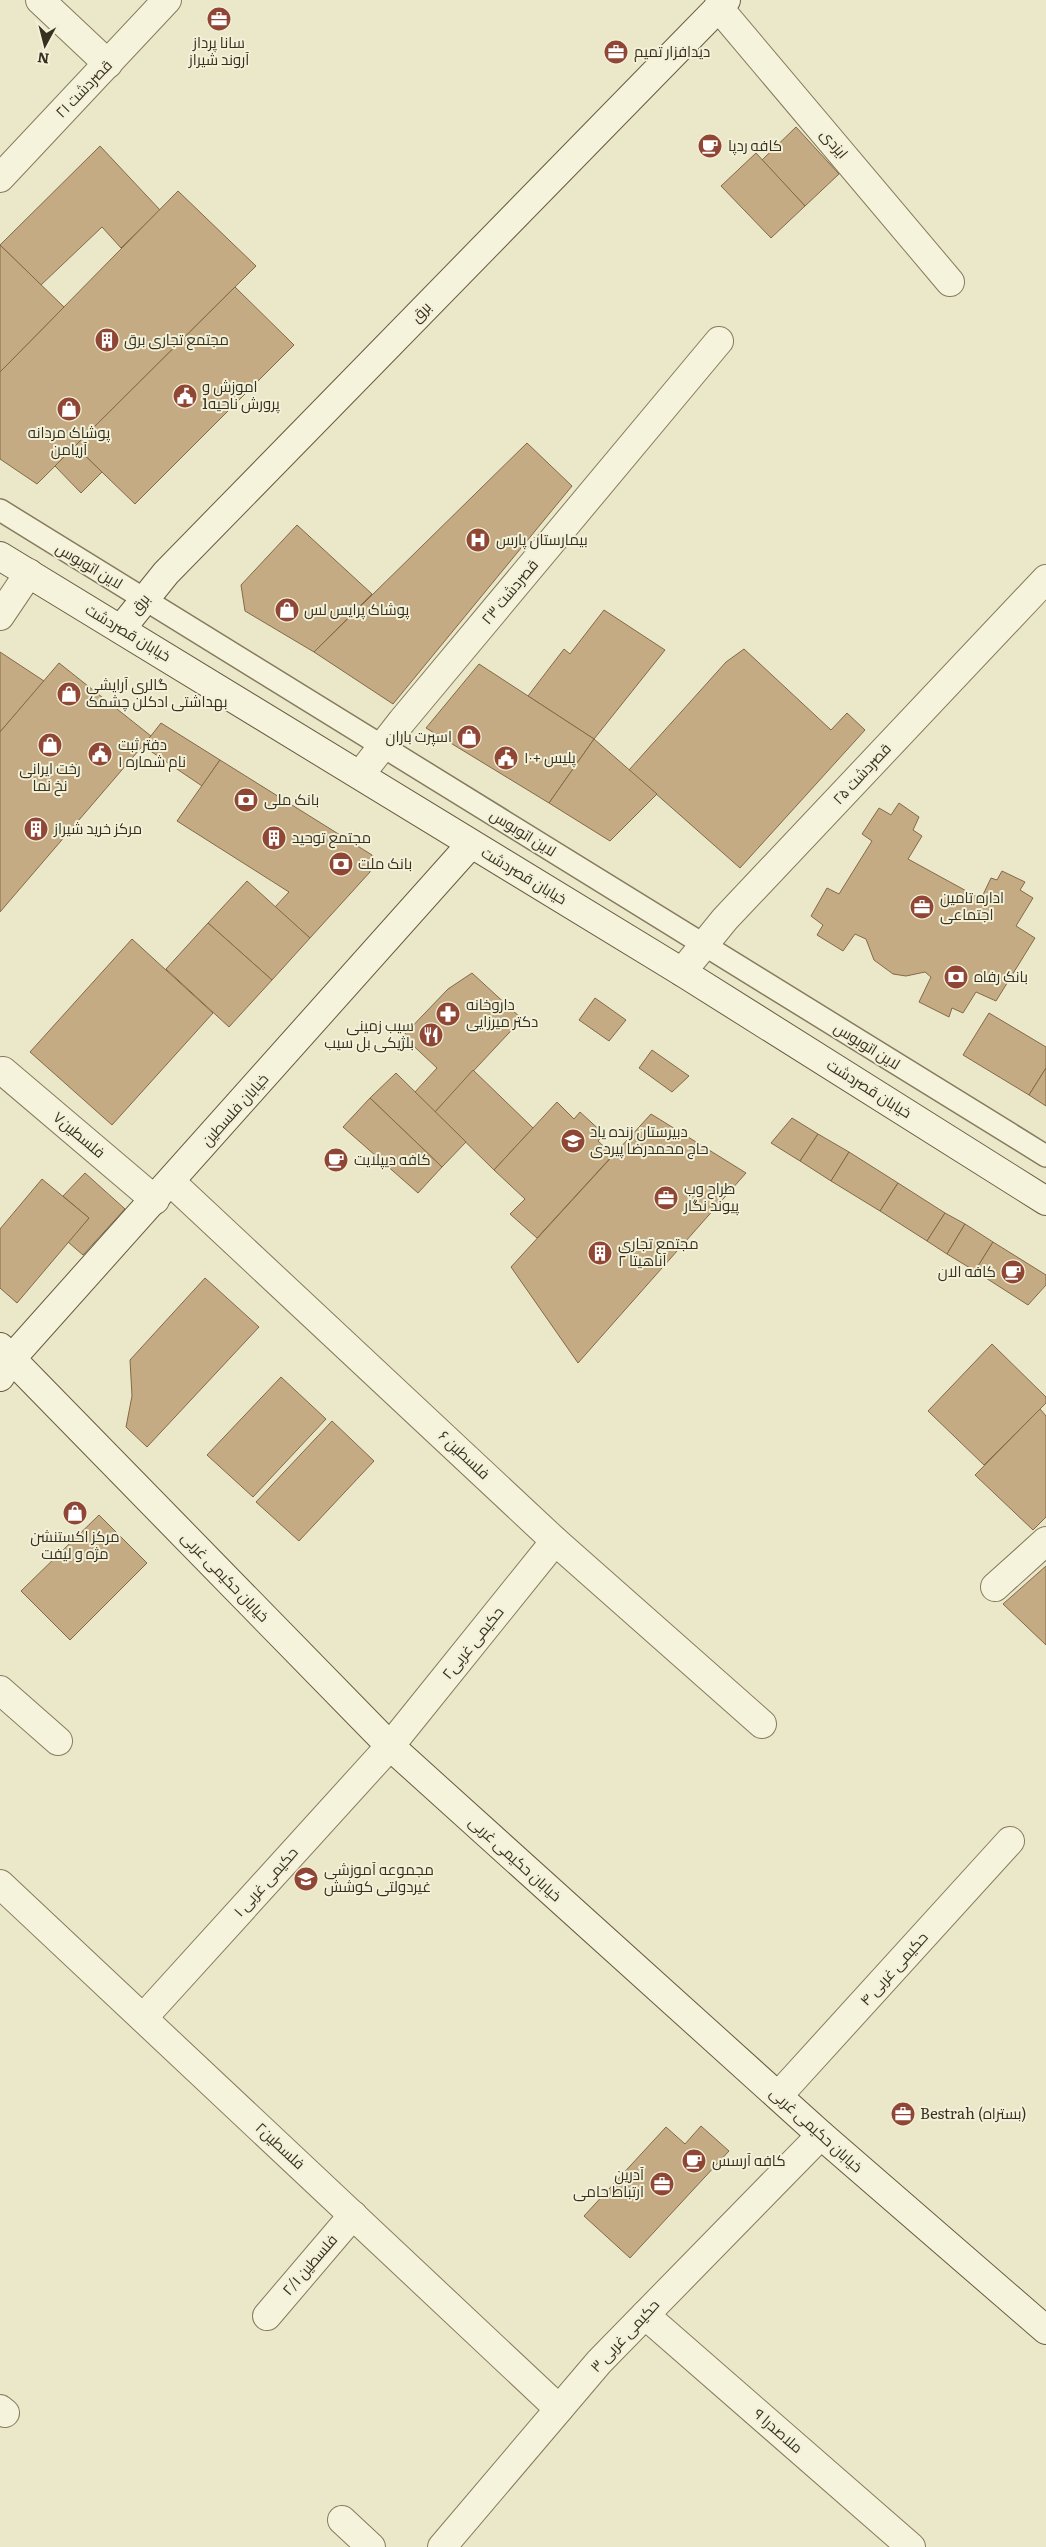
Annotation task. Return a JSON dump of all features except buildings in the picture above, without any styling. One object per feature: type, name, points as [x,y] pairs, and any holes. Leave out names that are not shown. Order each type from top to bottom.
[{"type":"street","points":[[40,0],[108,64]]},
{"type":"street","name":"قصردشت ۲۱","points":[[0,178],[168,0]]},
{"type":"street","name":"ایزدی","points":[[722,3],[950,282]]},
{"type":"street","name":"برق","points":[[121,629],[144,599],[722,3]]},
{"type":"street","name":"قصردشت ۲۳","points":[[360,775],[719,341]]},
{"type":"street","name":"خیابان قصردشت","points":[[0,556],[682,972],[1046,1201]]},
{"type":"street","points":[[0,616],[29,574]]},
{"type":"street","name":"قصردشت ۲۵","points":[[682,972],[703,944],[1046,579]]},
{"type":"street","name":"خیابان فلسطین","points":[[4,1361],[163,1191],[471,844]]},
{"type":"street","name":"۷فلسطین","points":[[3,1070],[163,1191]]},
{"type":"street","name":"فلسطین ۶","points":[[163,1191],[762,1724]]},
{"type":"street","name":"خیابان حکیمی غربی","points":[[4,1361],[390,1746],[821,2135],[1046,2330]]},
{"type":"street","name":"حکیمی غربی۲","points":[[390,1746],[555,1540]]},
{"type":"street","points":[[995,1587],[1046,1541]]},
{"type":"street","points":[[0,1690],[58,1741]]},
{"type":"street","name":"حکیمی غربی ۱","points":[[143,2018],[390,1746]]},
{"type":"street","name":"حکیمی غربی ۴","points":[[778,2096],[1010,1841]]},
{"type":"street","name":"فلسطین۲","points":[[0,1884],[559,2409]]},
{"type":"street","name":"حکیمی غربی ۳","points":[[442,2547],[599,2362],[821,2135]]},
{"type":"street","name":"فلسطین ۲/۱","points":[[267,2316],[353,2215]]},
{"type":"street","name":"ملاصدرا ۹","points":[[645,2315],[911,2547]]},
{"type":"street","points":[[342,2520],[371,2547]]},
{"type":"lane","name":"لاین اتوبوس","points":[[0,510],[1046,1156]]},
{"type":"place","name":"سانا پرداز آروند شیراز","points":[[219,19]]},
{"type":"place","name":"دیدافزار تمیم","points":[[616,52]]},
{"type":"place","name":"کافه ردپا","points":[[710,146]]},
{"type":"place","name":"مجتمع تجاری برق","points":[[107,340]]},
{"type":"place","name":"اموزش و پرورش ناحیه1","points":[[185,396]]},
{"type":"place","name":"پوشاک مردانه آریامن","points":[[69,409]]},
{"type":"place","name":"بیمارستان پارس","points":[[478,540]]},
{"type":"place","name":"پوشاک پرایس لس","points":[[287,610]]},
{"type":"place","name":"گالری آرایشی بهداشتی ادکلن چشمک","points":[[69,694]]},
{"type":"place","name":"اسپرت باران","points":[[469,737]]},
{"type":"place","name":"رخت ایرانی نخ نما","points":[[50,745]]},
{"type":"place","name":"دفتر ثبت نام شماره ١","points":[[100,754]]},
{"type":"place","name":"پلیس +۱۰","points":[[506,758]]},
{"type":"place","name":"بانک ملی","points":[[246,800]]},
{"type":"place","name":"مرکز خرید شیراز","points":[[36,829]]},
{"type":"place","name":"مجتمع توحید","points":[[274,838]]},
{"type":"place","name":"بانک ملت","points":[[341,864]]},
{"type":"place","name":"اداره تامین اجتماعی","points":[[922,907]]},
{"type":"place","name":"بانک رفاه","points":[[956,977]]},
{"type":"place","name":"داروخانه دکتر میرزایی","points":[[448,1014]]},
{"type":"place","name":"سیب زمینی بلژیکی بل سیب","points":[[431,1035]]},
{"type":"place","name":"دبیرستان زنده یاد حاج محمدرضا پیردی","points":[[573,1141]]},
{"type":"place","name":"کافه دیپلایت","points":[[336,1160]]},
{"type":"place","name":"طراح وب پیوند نگار","points":[[666,1198]]},
{"type":"place","name":"مجتمع تجاری آناهیتا ۲","points":[[600,1253]]},
{"type":"place","name":"کافه الان","points":[[1013,1272]]},
{"type":"place","name":"مرکز اکستنشن مژه و لیفت","points":[[75,1513]]},
{"type":"place","name":"مجموعه آموزشی غیردولتی کوشش","points":[[306,1879]]},
{"type":"place","name":"Bestrah (بستراه)","points":[[903,2114]]},
{"type":"place","name":"کافه آرسس","points":[[694,2161]]},
{"type":"place","name":"آدرین ارتباط حامی","points":[[662,2184]]}]
